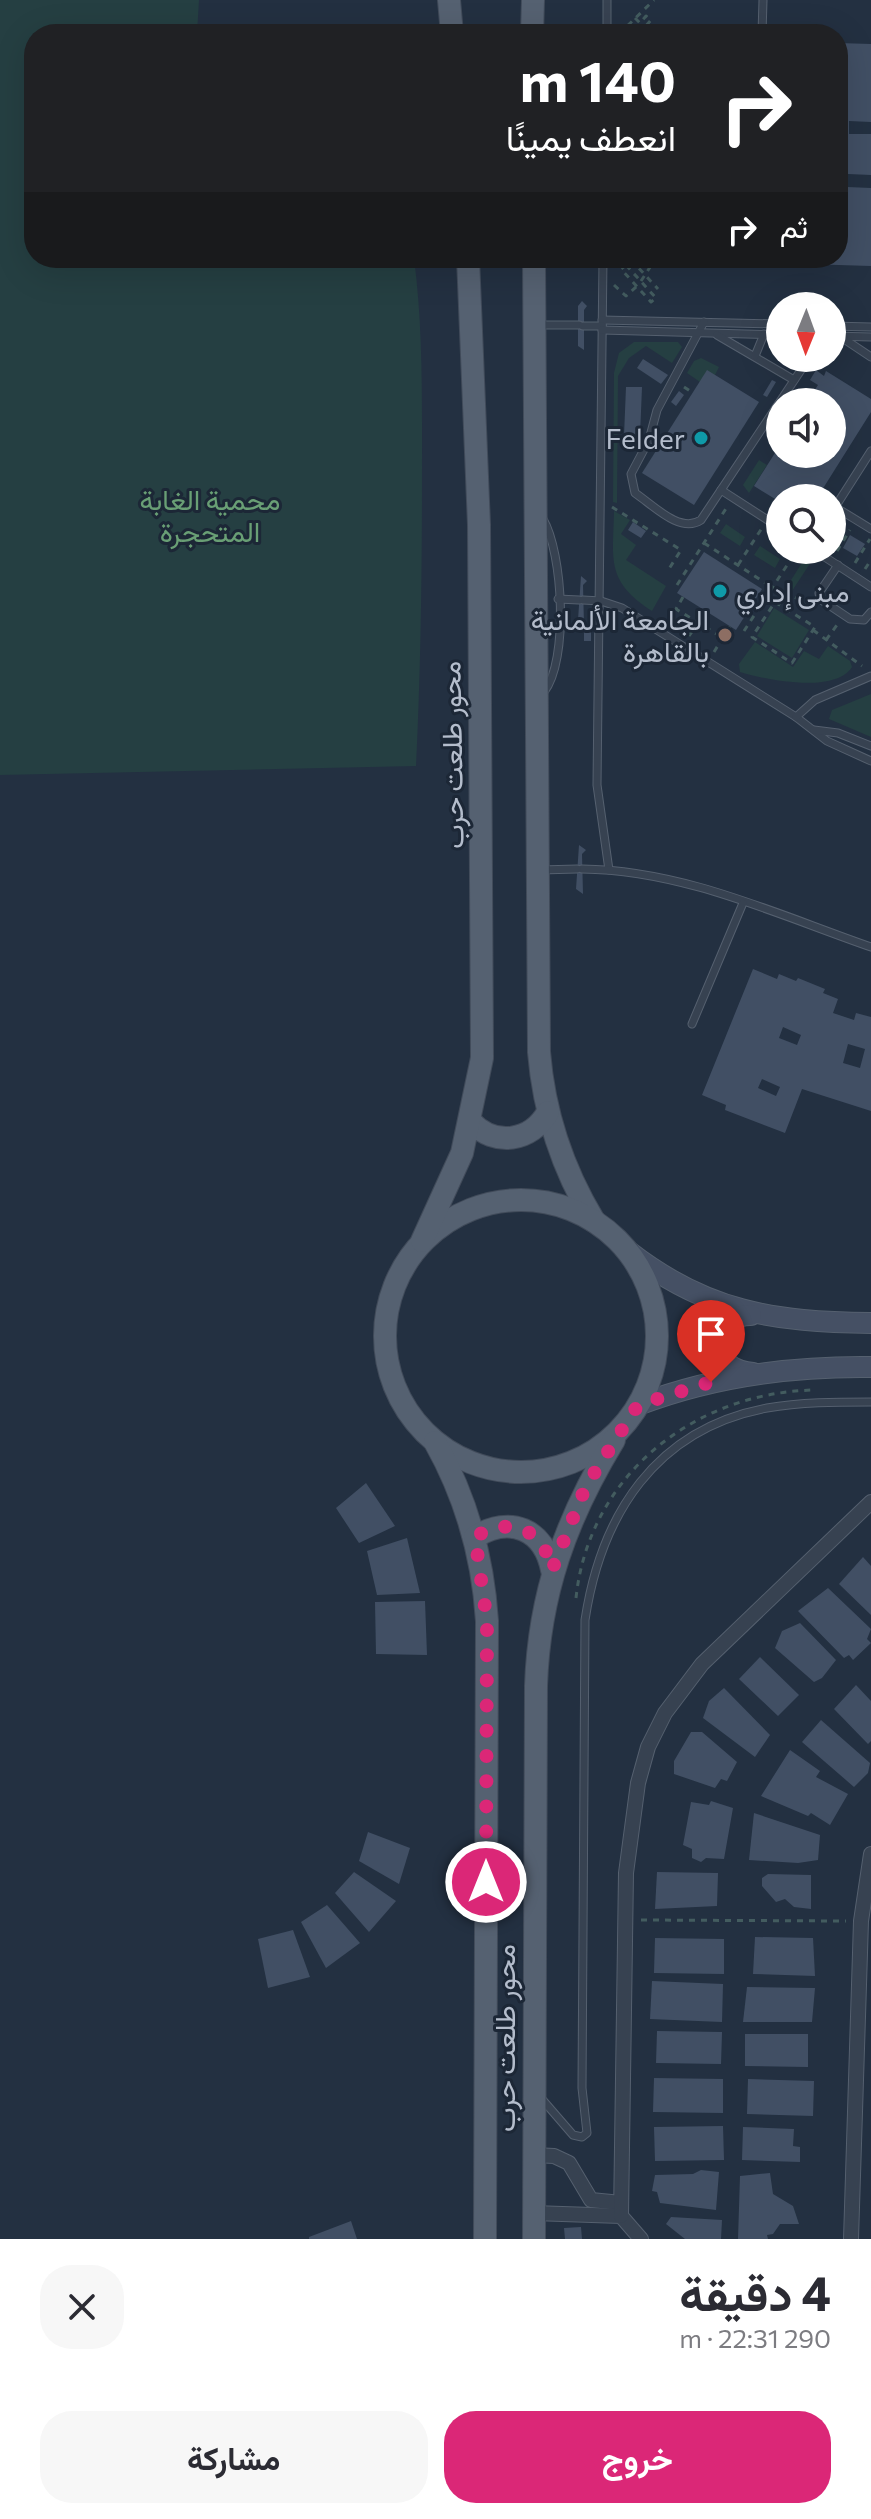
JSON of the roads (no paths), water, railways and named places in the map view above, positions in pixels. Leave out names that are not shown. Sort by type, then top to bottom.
[{"type":"main road","points":[[532,24],[533,0]]},
{"type":"main road","name":"محور طلعت حرب","points":[[422,1241],[451,1183],[471,1122],[482,1058],[479,525],[468,268]]},
{"type":"main road","points":[[534,268],[539,1052],[548,1112],[568,1174],[594,1221]]},
{"type":"main road","points":[[471,1122],[494,1137],[512,1139],[530,1132],[548,1112]]},
{"type":"main road","points":[[628,1251],[650,1290],[657,1336],[652,1371],[638,1405],[624,1425],[585,1456],[537,1471],[493,1469],[472,1463],[435,1441],[401,1399],[388,1368],[384,1346],[385,1323],[396,1280],[422,1241],[461,1214],[506,1200],[553,1203],[594,1221],[628,1251],[692,1293],[755,1315],[790,1321],[871,1323]]},
{"type":"main road","points":[[753,1373],[738,1371],[726,1363],[719,1343],[722,1329],[732,1319],[755,1315]]},
{"type":"main road","points":[[638,1405],[686,1388],[753,1373],[811,1367],[871,1367]]},
{"type":"main road","name":"محور طلعت حرب","points":[[534,2239],[537,1654],[552,1570],[572,1514],[624,1425]]},
{"type":"main road","name":"محور طلعت حرب","points":[[435,1441],[458,1488],[475,1537],[487,1621],[485,2239]]},
{"type":"main road","points":[[475,1537],[499,1526],[524,1528],[539,1538],[549,1553],[552,1570]]},
{"type":"street","points":[[641,2239],[621,2209],[625,1920],[629,1826],[648,1747],[665,1713],[702,1664],[871,1502]]},
{"type":"street","points":[[851,2239],[864,2067],[861,1921],[871,1854]]},
{"type":"street","points":[[534,2155],[554,2156],[569,2163],[591,2200],[621,2209]]},
{"type":"street","points":[[533,2213],[621,2209]]},
{"type":"lane","points":[[607,0],[607,24]]},
{"type":"lane","points":[[762,24],[763,0]]},
{"type":"lane","points":[[603,268],[597,793],[609,870]]},
{"type":"lane","points":[[704,322],[657,410],[651,434],[633,468],[630,481],[635,493],[686,525],[701,520],[799,372]]},
{"type":"lane","points":[[534,325],[766,324]]},
{"type":"lane","points":[[602,325],[764,334],[755,356]]},
{"type":"lane","points":[[846,326],[871,327]]},
{"type":"lane","points":[[713,332],[794,380]]},
{"type":"lane","points":[[846,336],[871,337]]},
{"type":"lane","points":[[846,342],[871,357]]},
{"type":"lane","points":[[846,489],[871,451]]},
{"type":"lane","points":[[721,490],[766,519]]},
{"type":"lane","points":[[535,508],[554,542],[558,599],[556,670],[549,686],[537,699]]},
{"type":"lane","points":[[846,515],[871,529]]},
{"type":"lane","points":[[834,564],[819,593],[820,599],[854,621],[864,620],[871,612]]},
{"type":"lane","points":[[836,564],[871,587]]},
{"type":"lane","points":[[558,599],[601,601],[622,608],[796,717],[834,746],[871,761]]},
{"type":"lane","points":[[796,717],[815,700],[871,675]]},
{"type":"lane","points":[[814,730],[838,733],[871,746]]},
{"type":"lane","points":[[538,871],[609,870],[670,877],[871,947]]},
{"type":"lane","points":[[692,1024],[743,903]]},
{"type":"lane","points":[[534,2091],[573,2135],[582,2137],[587,2133],[582,2088],[585,1620],[593,1575],[607,1534],[645,1476],[697,1434],[766,1408],[871,1402]]},
{"type":"place","name":"Felder","points":[[701,438]]},
{"type":"place","name":"مبنى إداري","points":[[720,591]]},
{"type":"place","name":"الجامعة الألمانية بالقاهرة","points":[[725,635]]},
{"type":"park label","name":"محمية الغابة المتحجرة","points":[[210,515]]}]
